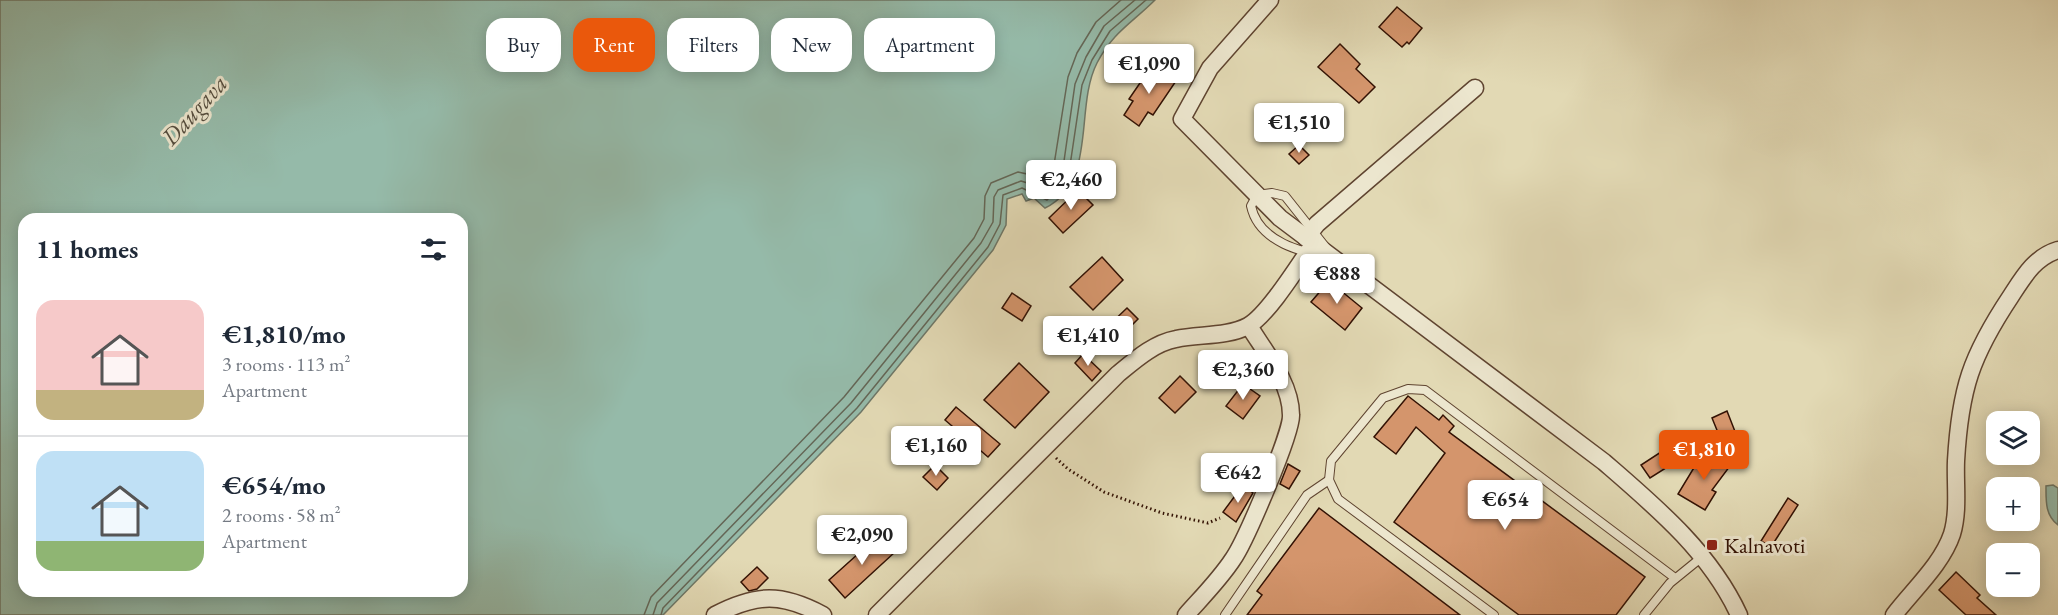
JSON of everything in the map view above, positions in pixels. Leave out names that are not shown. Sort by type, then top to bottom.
[{"type":"street","points":[[1270,0],[1210,68],[1182,118],[1280,218],[1604,462],[1653,504],[1713,569],[1739,615]]},
{"type":"street","points":[[877,615],[1138,358],[1175,339],[1222,333],[1249,326],[1263,312],[1310,241],[1475,88]]},
{"type":"street","points":[[1894,615],[1943,553],[1952,534],[1955,516],[1959,421],[1968,374],[1982,343],[2026,272],[2044,254],[2058,250]]},
{"type":"street","points":[[1186,615],[1234,558],[1285,443],[1292,417],[1288,394],[1280,376],[1249,326]]},
{"type":"street","points":[[716,615],[734,605],[766,597],[783,598],[823,615]]},
{"type":"lane","points":[[1494,615],[1338,499],[1329,480],[1331,461],[1383,398],[1408,389],[1425,390],[1675,578]]},
{"type":"lane","points":[[1225,615],[1307,495],[1329,480]]},
{"type":"lane","points":[[1644,615],[1675,578],[1702,557]]},
{"type":"path","points":[[1046,448],[1068,469],[1104,492],[1162,513],[1208,523],[1220,518]]},
{"type":"water","name":"Daugava","points":[[0,0],[1155,0],[1116,36],[1097,63],[1090,81],[1079,163],[1072,181],[1062,196],[1045,208],[1034,198],[1026,201],[1022,194],[1007,199],[1006,225],[993,250],[861,412],[663,615],[0,615]]},
{"type":"water","points":[[2053,485],[2058,488],[2058,525],[2048,512],[2046,502],[2046,486]]},
{"type":"building","points":[[1397,7],[1422,28],[1409,44],[1407,42],[1402,47],[1379,27]]},
{"type":"building","points":[[1340,44],[1360,64],[1356,69],[1375,87],[1359,103],[1318,67]]},
{"type":"building","points":[[1153,64],[1176,81],[1153,115],[1148,112],[1139,126],[1124,115],[1133,101],[1129,99]]},
{"type":"building","points":[[1299,145],[1309,155],[1299,164],[1289,154]]},
{"type":"building","points":[[1078,190],[1093,205],[1063,233],[1049,218]]},
{"type":"building","points":[[1102,257],[1123,280],[1093,310],[1070,287]]},
{"type":"building","points":[[1329,281],[1362,308],[1345,330],[1311,302]]},
{"type":"building","points":[[1012,293],[1031,306],[1022,321],[1002,308]]},
{"type":"building","points":[[1127,308],[1138,319],[1116,341],[1105,329]]},
{"type":"building","points":[[1083,354],[1101,371],[1092,381],[1075,363]]},
{"type":"building","points":[[1019,363],[1049,392],[1015,428],[984,400]]},
{"type":"building","points":[[1180,376],[1196,392],[1175,413],[1159,398]]},
{"type":"building","points":[[1243,384],[1260,396],[1243,419],[1226,406]]},
{"type":"building","points":[[1408,396],[1439,420],[1443,415],[1454,426],[1449,432],[1645,577],[1616,615],[1519,615],[1394,522],[1445,453],[1416,427],[1396,454],[1374,437]]},
{"type":"building","points":[[956,407],[1000,444],[988,457],[945,420]]},
{"type":"building","points":[[1727,411],[1736,434],[1721,440],[1712,418]]},
{"type":"building","points":[[1687,435],[1696,449],[1650,478],[1641,465]]},
{"type":"building","points":[[1713,453],[1730,466],[1712,490],[1716,492],[1705,510],[1678,494],[1701,456],[1705,463]]},
{"type":"building","points":[[1288,464],[1300,471],[1289,489],[1280,484]]},
{"type":"building","points":[[935,465],[948,478],[937,490],[923,477]]},
{"type":"building","points":[[1243,485],[1253,493],[1236,522],[1223,512]]},
{"type":"building","points":[[1788,498],[1798,505],[1771,547],[1761,541]]},
{"type":"building","points":[[1319,508],[1460,615],[1247,615],[1262,595],[1257,591]]},
{"type":"building","points":[[879,535],[895,552],[845,598],[829,580]]},
{"type":"building","points":[[757,567],[768,578],[757,589],[749,591],[741,582]]},
{"type":"building","points":[[1956,572],[1980,595],[1977,598],[1996,615],[1966,615],[1939,590]]},
{"type":"place","name":"Kalnavoti","points":[[1712,545]]}]
